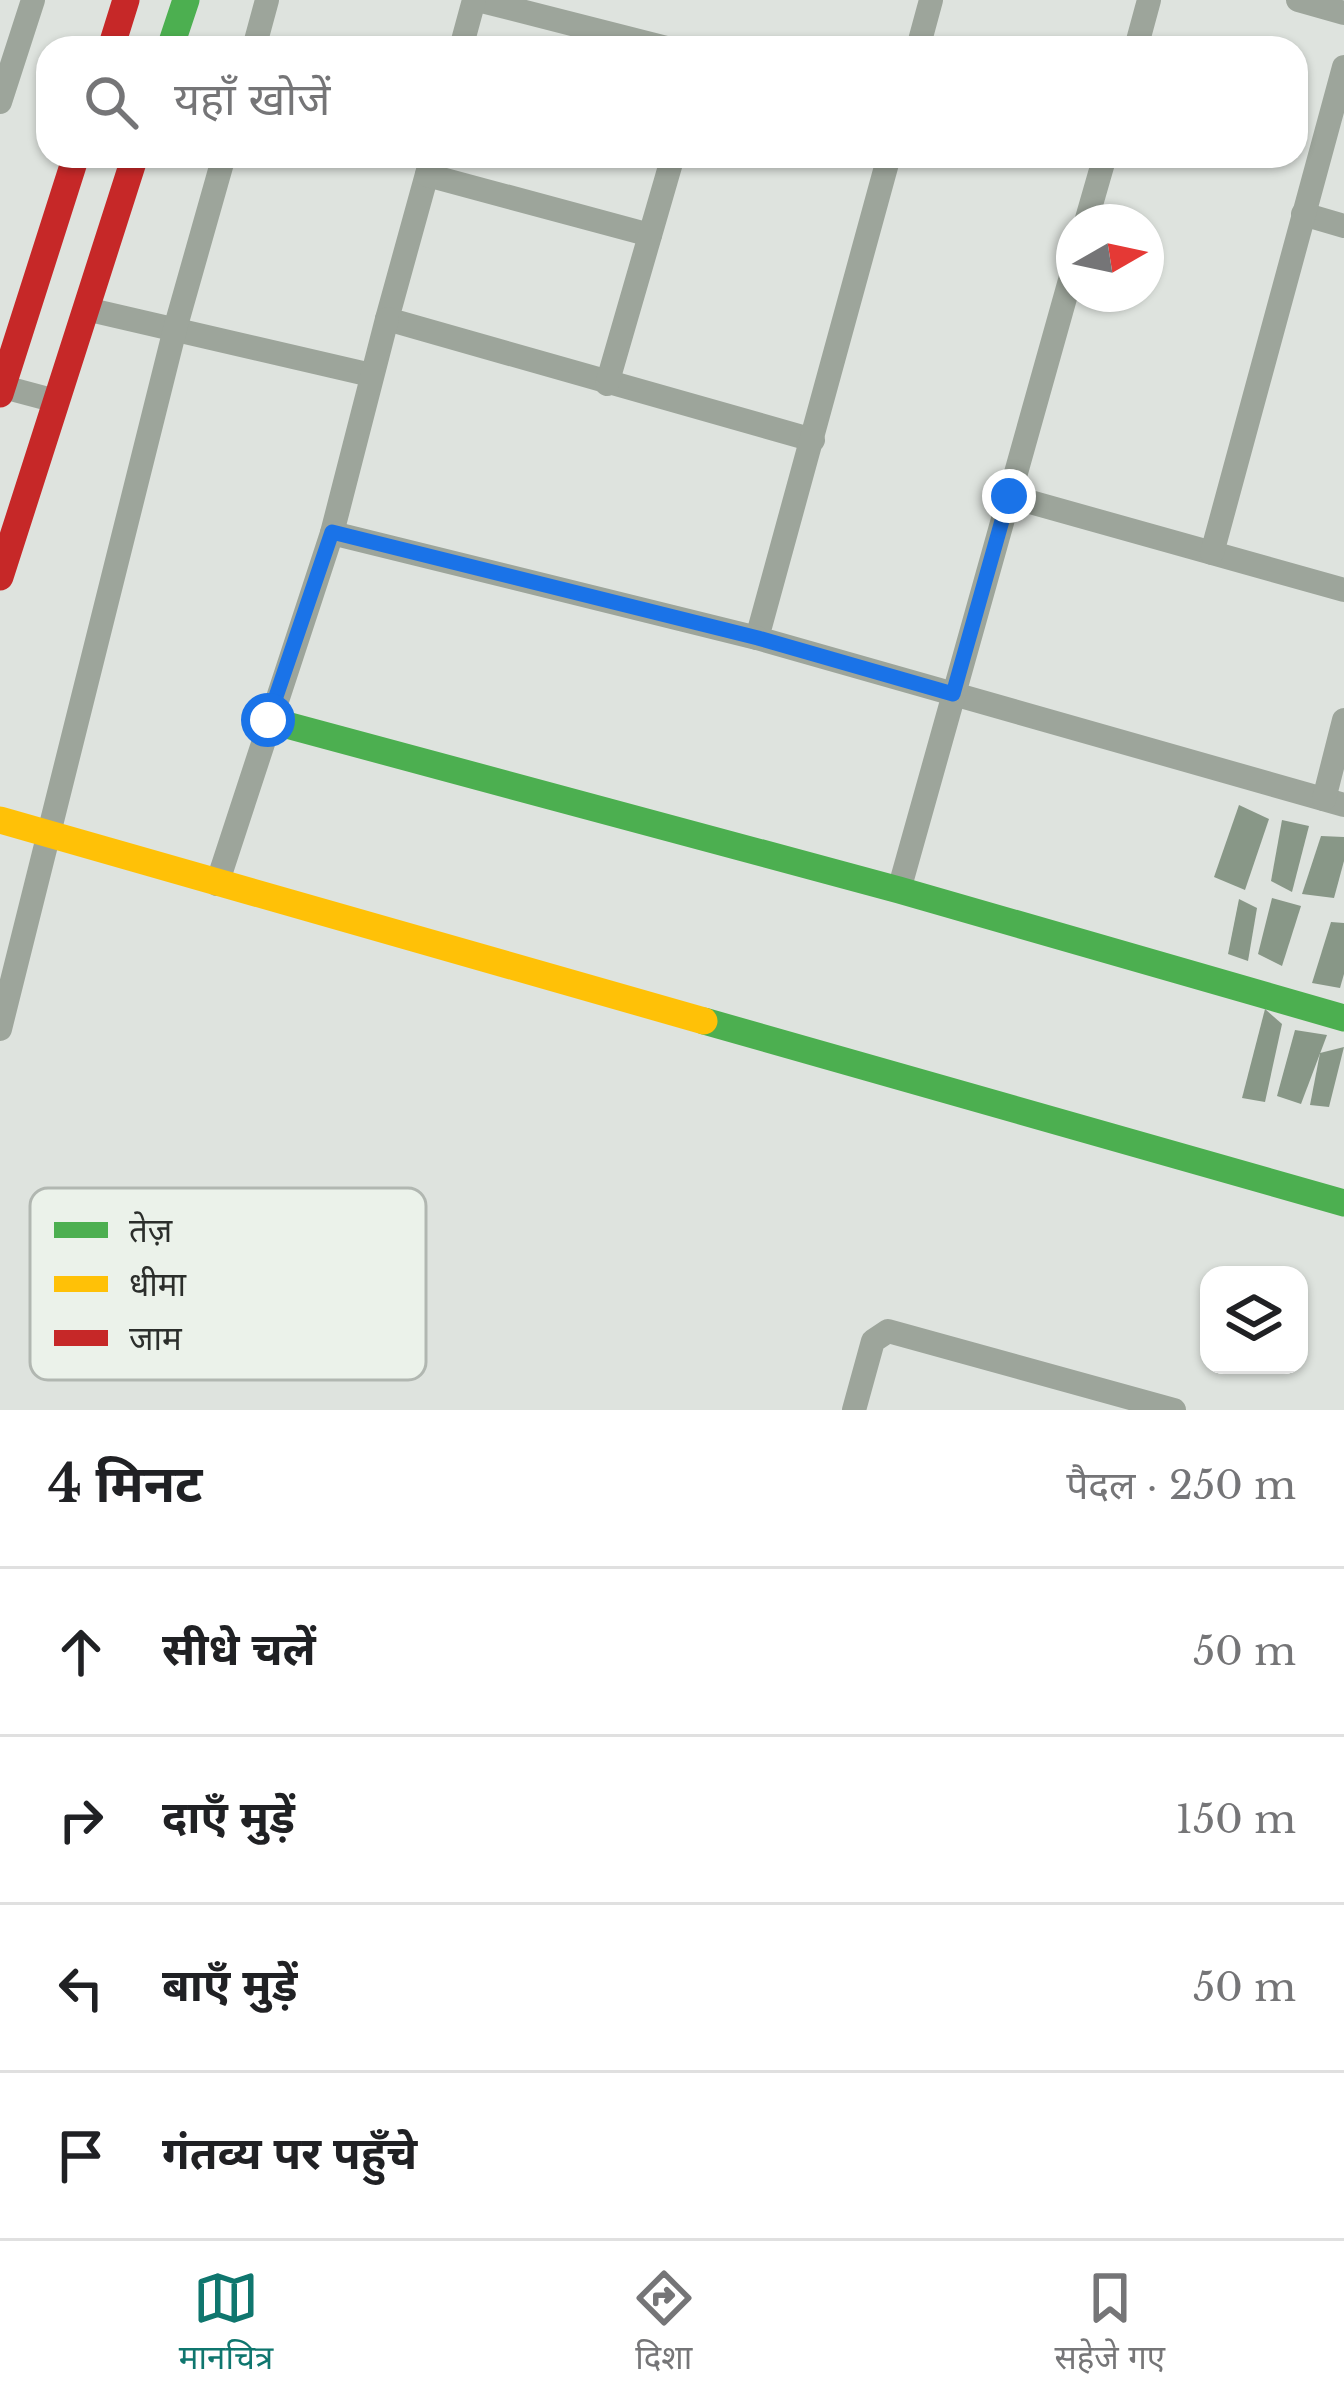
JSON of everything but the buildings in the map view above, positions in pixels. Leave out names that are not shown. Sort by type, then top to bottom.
[{"type":"street","points":[[0,102],[33,0]]},
{"type":"street","points":[[115,36],[126,0]]},
{"type":"street","points":[[174,36],[186,0]]},
{"type":"street","points":[[257,36],[267,0]]},
{"type":"street","points":[[465,36],[476,0],[618,36]]},
{"type":"street","points":[[921,36],[931,0]]},
{"type":"street","points":[[1139,36],[1149,0]]},
{"type":"street","points":[[1298,0],[1344,13]]},
{"type":"street","points":[[1212,553],[1344,67]]},
{"type":"street","points":[[56,401],[1,389],[72,168]]},
{"type":"street","points":[[0,577],[131,168]]},
{"type":"street","points":[[0,1029],[175,329],[221,168]]},
{"type":"street","points":[[218,884],[332,532],[428,168]]},
{"type":"street","points":[[438,168],[650,235]]},
{"type":"street","points":[[607,384],[670,168]]},
{"type":"street","points":[[758,638],[886,168]]},
{"type":"street","points":[[1091,204],[1102,168]]},
{"type":"street","points":[[1303,214],[1344,226]]},
{"type":"street","points":[[86,309],[371,375]]},
{"type":"street","points":[[898,890],[1061,312]]},
{"type":"street","points":[[387,320],[813,440]]},
{"type":"street","points":[[1009,496],[1344,590]]},
{"type":"street","points":[[332,532],[758,638],[1334,802],[1344,720]]},
{"type":"street","points":[[268,720],[898,890],[1344,1018]]},
{"type":"street","points":[[0,820],[1344,1203]]},
{"type":"street","points":[[854,1410],[873,1341],[888,1331],[1174,1410]]},
{"type":"traffic: fast","points":[[174,36],[186,0]]},
{"type":"traffic: fast","points":[[268,720],[899,890],[1344,1018]]},
{"type":"traffic: fast","points":[[704,1021],[1344,1203]]},
{"type":"traffic: slow","points":[[0,820],[704,1021]]},
{"type":"traffic: jam","points":[[115,36],[126,0]]},
{"type":"traffic: jam","points":[[0,394],[72,168]]},
{"type":"traffic: jam","points":[[0,577],[131,168]]},
{"type":"route","points":[[268,720],[332,532],[758,638],[953,694],[1009,496]]}]
